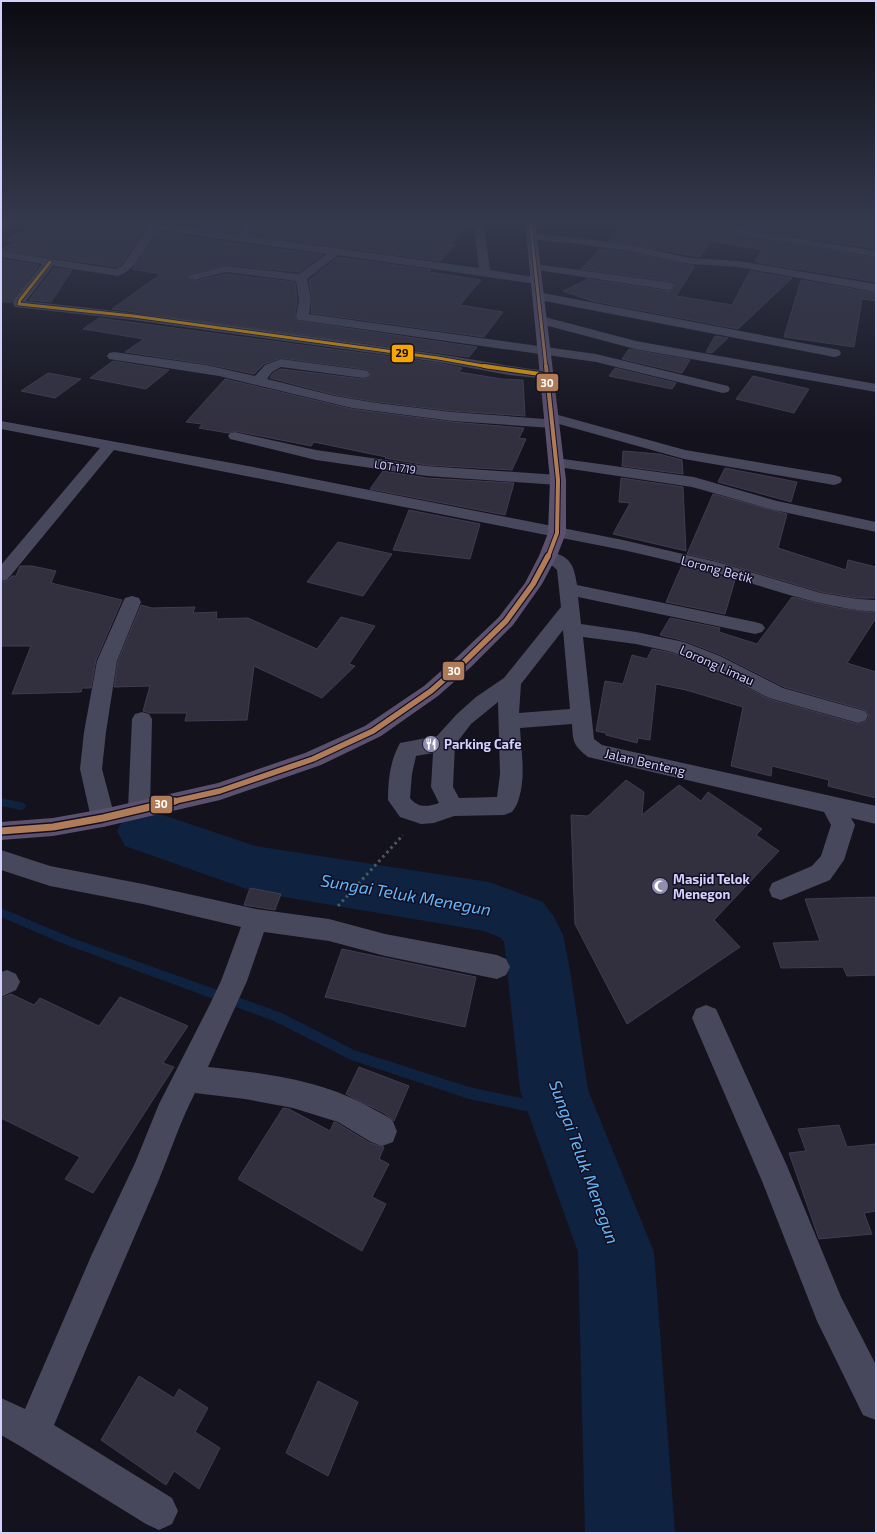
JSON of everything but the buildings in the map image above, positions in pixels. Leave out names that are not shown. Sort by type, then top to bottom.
[{"type":"main road","points":[[1,831],[52,827],[103,818],[220,791],[312,759],[373,731],[431,691],[464,662],[506,621],[533,584],[548,556],[557,533],[558,480],[538,293]]},
{"type":"street","points":[[26,293],[20,300],[19,304],[140,317],[438,358],[509,371],[547,375]]},
{"type":"street","points":[[303,293],[304,300],[302,316],[544,352],[596,358],[723,388]]},
{"type":"street","points":[[538,296],[834,353]]},
{"type":"street","points":[[541,320],[635,345],[876,388]]},
{"type":"street","points":[[114,356],[151,363],[167,363],[213,371],[351,404],[506,422],[551,420],[684,454],[834,480]]},
{"type":"street","points":[[258,382],[263,371],[272,365],[281,363],[364,374]]},
{"type":"street","name":"Lorong Betik","points":[[1,425],[248,471],[557,533],[594,538],[718,568],[829,600],[876,606]]},
{"type":"street","name":"LOT 1719","points":[[235,436],[316,455],[420,470],[558,480]]},
{"type":"street","points":[[1,576],[110,445]]},
{"type":"street","points":[[556,463],[694,482],[774,505],[876,527]]},
{"type":"street","name":"Jalan Benteng","points":[[548,556],[560,562],[566,569],[584,742],[596,751],[831,804],[876,816]]},
{"type":"street","points":[[511,684],[508,704],[511,775],[509,798],[507,803],[504,806],[452,807],[434,814],[421,815],[408,811],[399,800],[403,761],[408,750],[444,742],[464,719],[483,702],[511,684],[569,598],[755,628]]},
{"type":"street","points":[[103,818],[91,769],[95,732],[107,662],[132,602]]},
{"type":"street","name":"Lorong Limau","points":[[572,629],[636,638],[677,647],[713,661],[776,693],[858,716]]},
{"type":"street","points":[[509,721],[581,716]]},
{"type":"street","points":[[139,809],[142,719]]},
{"type":"street","points":[[444,742],[442,787],[452,807]]},
{"type":"street","points":[[781,890],[821,873],[832,860],[843,825],[831,804]]},
{"type":"street","points":[[1,860],[50,876],[143,894],[256,920],[329,930],[385,945],[497,967]]},
{"type":"street","points":[[33,1433],[146,1172],[169,1114],[219,1015],[234,981],[256,920]]},
{"type":"street","points":[[706,1018],[776,1177],[829,1309],[876,1402]]},
{"type":"street","points":[[187,1078],[245,1085],[293,1094],[345,1109],[382,1131]]},
{"type":"street","points":[[1,1416],[33,1433],[159,1511]]},
{"type":"path","points":[[348,896],[421,815]]},
{"type":"waterway","name":"Sungai Teluk Menegun","points":[[1,802],[21,806]]},
{"type":"waterway","name":"Sungai Teluk Menegun","points":[[145,831],[255,869],[489,907],[522,920],[533,935],[539,970],[554,1090],[616,1252],[630,1533]]},
{"type":"waterway","points":[[1,912],[68,941],[278,1017],[351,1055],[469,1093],[563,1113]]},
{"type":"transit line","name":"29","points":[[26,293],[20,300],[19,304],[133,316],[438,358],[509,371],[547,375]]},
{"type":"transit line","name":"30","points":[[1,831],[53,827],[103,818],[220,791],[313,759],[373,731],[431,691],[464,662],[506,621],[533,584],[548,556],[557,533],[558,480],[538,293]]},
{"type":"place","name":"Parking Cafe","points":[[431,744]]},
{"type":"place","name":"Masjid Telok Menegon","points":[[660,886]]}]
